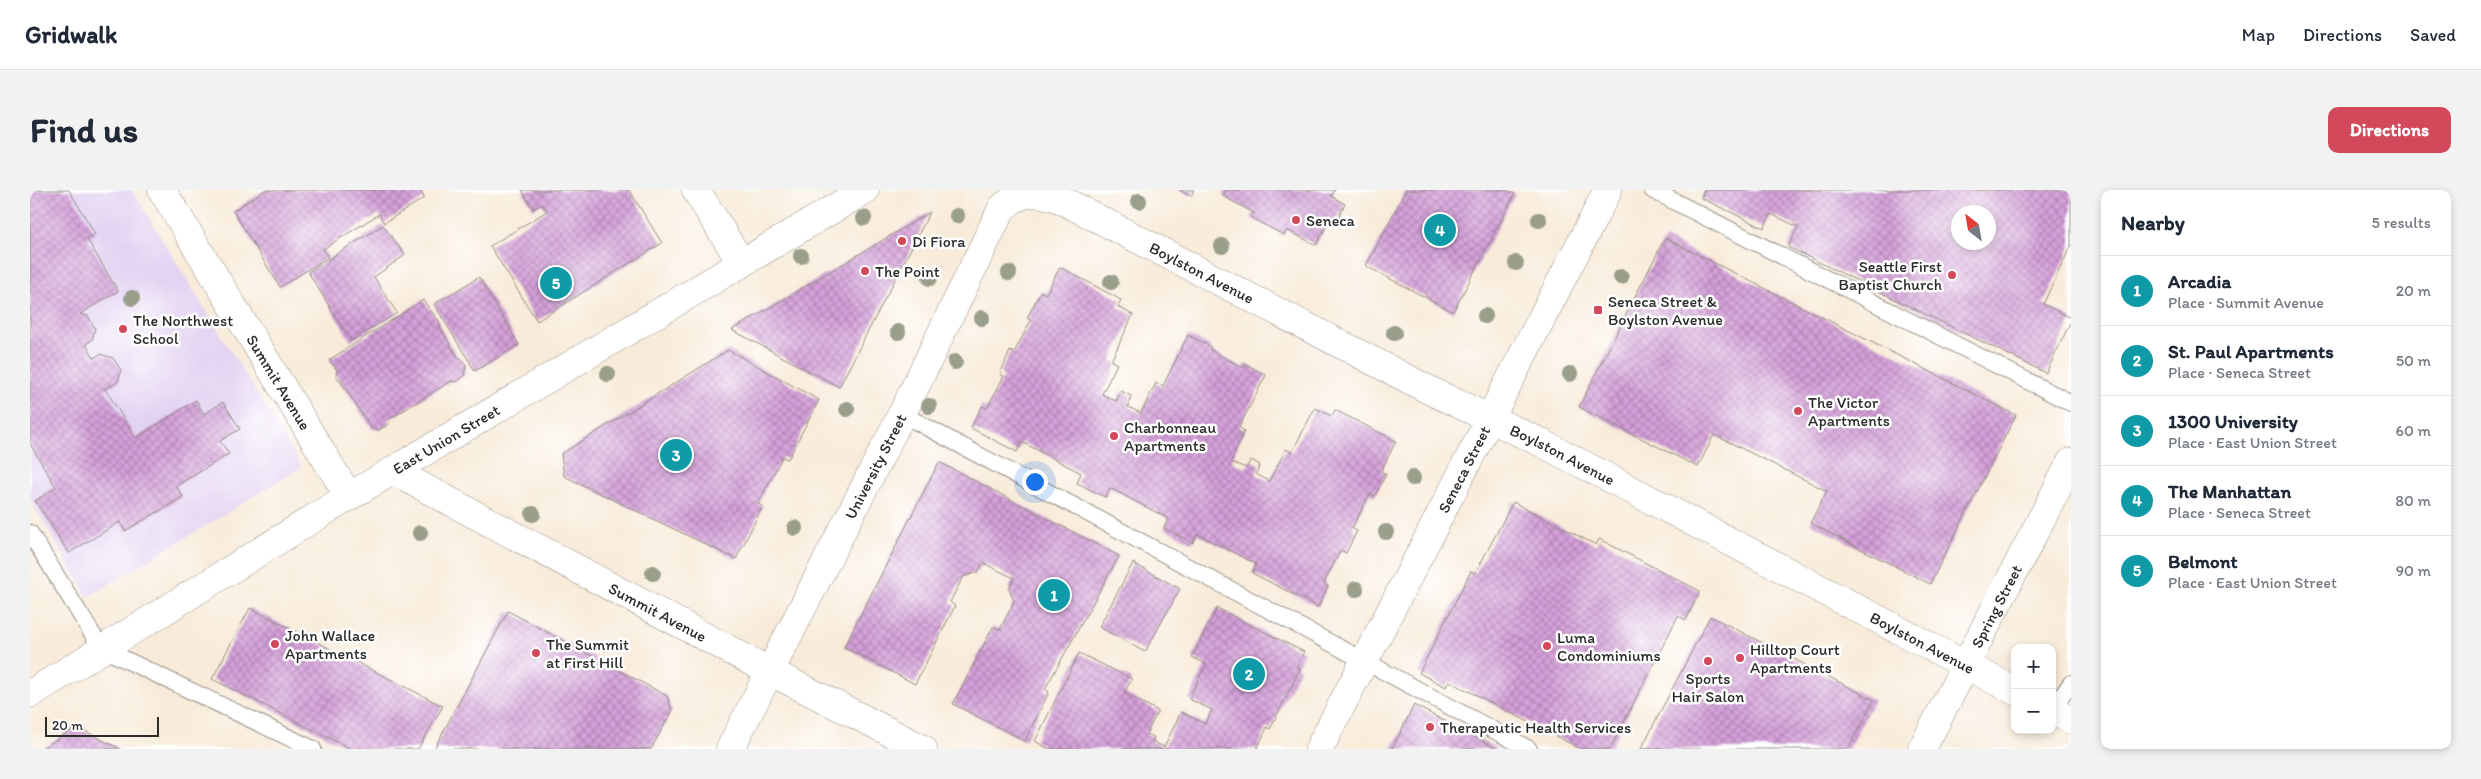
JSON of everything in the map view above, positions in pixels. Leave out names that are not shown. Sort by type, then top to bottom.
[{"type":"street","name":"Summit Avenue","points":[[162,190],[349,497]]},
{"type":"street","points":[[696,190],[742,264]]},
{"type":"street","name":"East Union Street","points":[[30,694],[101,648],[349,497],[865,190]]},
{"type":"street","name":"Seneca Street","points":[[1319,749],[1608,190]]},
{"type":"street","name":"Boylston Avenue","points":[[1027,191],[1040,191],[1060,199],[1424,387],[1490,418],[2011,689]]},
{"type":"street","name":"University Street","points":[[730,749],[902,414],[1002,208],[1013,198],[1027,191]]},
{"type":"street","name":"Spring Street","points":[[1922,749],[1964,664],[2071,462]]},
{"type":"street","name":"Summit Avenue","points":[[393,471],[771,672],[923,749]]},
{"type":"street","points":[[2056,712],[2071,720]]},
{"type":"lane","points":[[1652,190],[2071,403]]},
{"type":"lane","points":[[902,414],[1529,749]]},
{"type":"lane","points":[[30,533],[101,648],[313,749]]},
{"type":"lane","points":[[2056,704],[2071,683]]},
{"type":"shaded area","name":"The Northwest School","points":[[30,190],[132,190],[302,467],[88,597],[30,499]]},
{"type":"building","points":[[30,190],[69,190],[95,234],[87,239],[118,291],[80,314],[88,316],[95,328],[92,340],[86,344],[94,358],[100,354],[113,358],[121,370],[118,382],[105,389],[136,438],[196,400],[204,414],[223,402],[240,429],[220,441],[229,454],[176,486],[183,497],[125,531],[120,522],[69,553],[35,501],[56,487],[30,444]]},
{"type":"building","points":[[265,190],[420,190],[424,198],[384,223],[379,214],[323,249],[328,257],[280,287],[233,211]]},
{"type":"building","points":[[522,190],[629,190],[662,243],[537,321],[490,246],[547,211],[542,204],[533,209]]},
{"type":"building","points":[[1179,190],[1194,190],[1191,196]]},
{"type":"building","name":"Seneca","points":[[1226,190],[1335,190],[1331,196],[1345,204],[1334,225],[1329,222],[1316,245],[1287,230],[1284,235],[1251,218],[1254,213],[1223,196]]},
{"type":"building","points":[[1406,190],[1506,190],[1515,194],[1453,312],[1366,266]]},
{"type":"building","name":"Seattle First Baptist Church","points":[[1704,190],[2071,190],[2071,246],[2043,304],[2071,318],[2071,321],[2046,373],[1788,247],[1798,227],[1771,214],[1764,228],[1701,198]]},
{"type":"building","name":"The Point","points":[[930,212],[839,387],[732,330]]},
{"type":"building","points":[[383,225],[405,255],[374,277],[397,313],[351,341],[308,272]]},
{"type":"building","name":"The Victor Apartments","points":[[1665,238],[2016,415],[1930,584],[1810,523],[1827,491],[1714,435],[1698,467],[1579,407]]},
{"type":"building","name":"Charbonneau Apartments","points":[[1060,267],[1121,300],[1118,307],[1133,315],[1111,361],[1117,364],[1102,394],[1116,401],[1121,391],[1131,396],[1128,407],[1141,413],[1156,383],[1163,386],[1188,335],[1210,346],[1210,350],[1244,368],[1246,364],[1266,375],[1239,427],[1244,431],[1231,462],[1246,468],[1251,460],[1260,465],[1256,474],[1269,481],[1286,449],[1292,452],[1315,408],[1332,416],[1335,410],[1396,441],[1381,471],[1386,474],[1375,496],[1370,494],[1352,528],[1357,531],[1346,553],[1341,550],[1324,583],[1328,586],[1318,607],[1252,573],[1256,564],[1197,534],[1193,543],[1164,528],[1169,519],[1110,488],[1105,497],[1077,483],[1081,473],[1022,442],[1017,452],[971,428],[982,406],[987,408],[1004,376],[1000,374],[1010,351],[1014,353],[1031,320],[1027,318],[1041,291],[1046,294]]},
{"type":"building","points":[[479,277],[519,345],[475,371],[434,304]]},
{"type":"building","points":[[423,300],[439,321],[441,329],[458,358],[461,358],[466,365],[464,376],[456,382],[451,381],[388,420],[389,424],[379,430],[372,429],[336,375],[337,370],[329,360]]},
{"type":"building","points":[[728,350],[819,400],[788,459],[782,457],[758,504],[763,506],[736,559],[564,476],[561,454]]},
{"type":"building","points":[[939,462],[1119,556],[1045,689],[1049,692],[1025,741],[953,704],[993,627],[1000,629],[1014,602],[1009,588],[1014,578],[983,563],[978,572],[963,577],[950,602],[955,606],[915,684],[844,647]]},
{"type":"building","name":"Luma Condominiums","points":[[1513,502],[1596,545],[1599,539],[1700,591],[1686,620],[1678,616],[1610,749],[1581,749],[1449,681],[1446,687],[1419,673],[1471,571],[1475,574]]},
{"type":"building","points":[[1133,563],[1180,589],[1145,652],[1099,627]]},
{"type":"building","name":"John Wallace Apartments","points":[[250,608],[443,706],[418,749],[351,749],[212,679]]},
{"type":"building","points":[[1217,608],[1304,652],[1297,667],[1300,669],[1270,729],[1267,727],[1257,749],[1049,749],[1035,741],[1079,653],[1132,679],[1124,693],[1158,711],[1146,734],[1154,737],[1152,741],[1164,747],[1181,712],[1205,724],[1212,710],[1189,699],[1206,664],[1192,657]]},
{"type":"building","name":"The Summit at First Hill","points":[[508,611],[667,696],[672,711],[651,749],[434,749]]},
{"type":"building","name":"Hilltop Court Apartments","points":[[1710,616],[1874,700],[1848,749],[1641,749]]},
{"type":"building","name":"Therapeutic Health Services","points":[[1414,705],[1498,749],[1392,749]]},
{"type":"building","points":[[76,727],[85,731],[120,749],[41,749]]},
{"type":"place","name":"Seneca","points":[[1296,220]]},
{"type":"place","name":"The Manhattan","points":[[1440,230]]},
{"type":"place","name":"Di Fiora","points":[[902,241]]},
{"type":"place","name":"The Point","points":[[865,271]]},
{"type":"place","name":"Seattle First Baptist Church","points":[[1952,275]]},
{"type":"place","name":"Belmont","points":[[556,283]]},
{"type":"place","name":"Seneca Street & Boylston Avenue","points":[[1598,310]]},
{"type":"place","name":"The Northwest School","points":[[123,329]]},
{"type":"place","name":"The Victor Apartments","points":[[1798,411]]},
{"type":"place","name":"Charbonneau Apartments","points":[[1114,436]]},
{"type":"place","name":"1300 University","points":[[676,455]]},
{"type":"place","name":"Arcadia","points":[[1054,595]]},
{"type":"place","name":"John Wallace Apartments","points":[[275,644]]},
{"type":"place","name":"Luma Condominiums","points":[[1547,646]]},
{"type":"place","name":"The Summit at First Hill","points":[[536,653]]},
{"type":"place","name":"Hilltop Court Apartments","points":[[1740,658]]},
{"type":"place","name":"Sports Hair Salon","points":[[1708,661]]},
{"type":"place","name":"St. Paul Apartments","points":[[1249,674]]},
{"type":"place","name":"Therapeutic Health Services","points":[[1430,727]]}]
